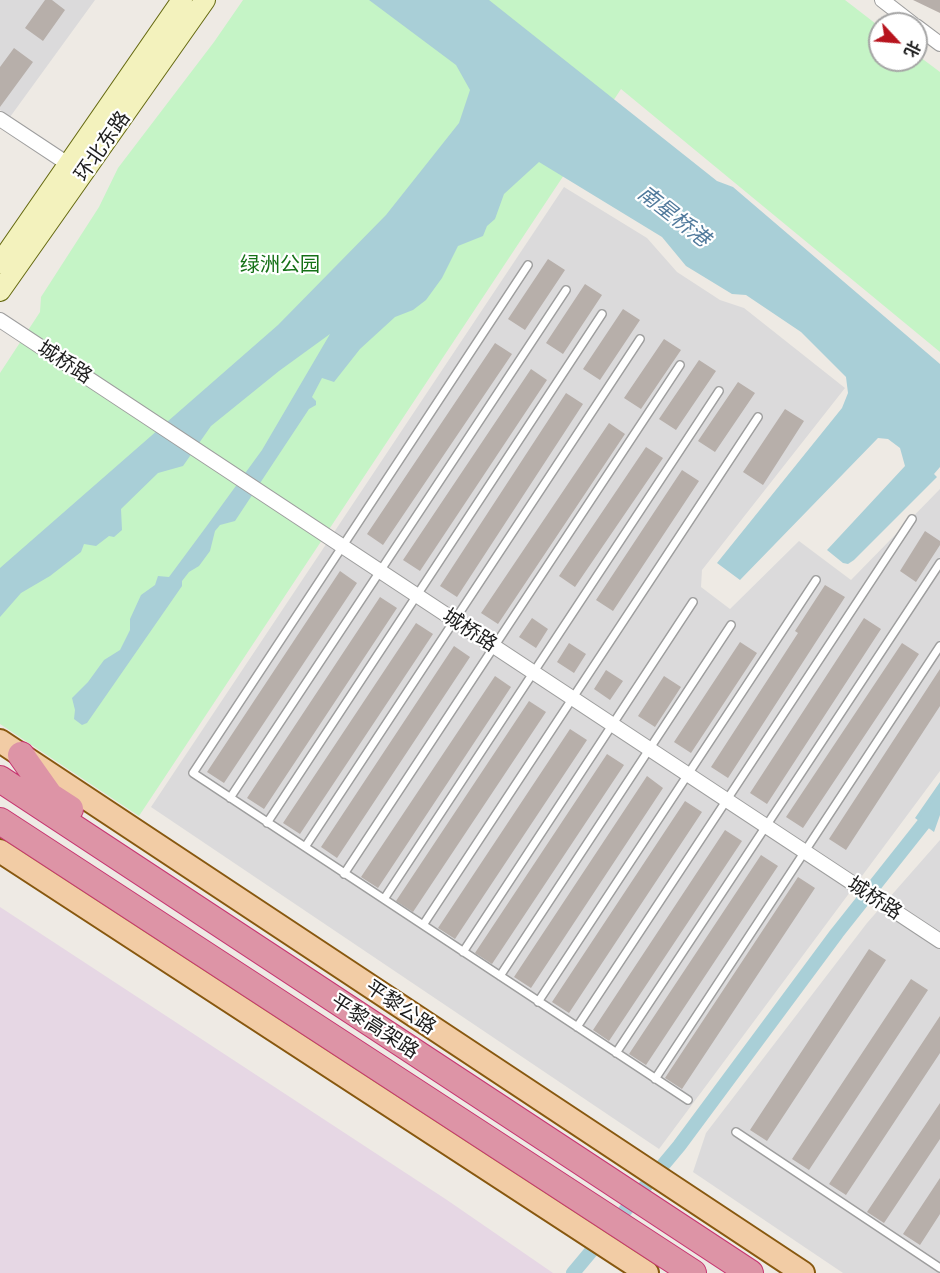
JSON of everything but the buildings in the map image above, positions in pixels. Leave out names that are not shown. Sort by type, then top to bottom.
[{"type":"highway","points":[[21,755],[50,795],[373,1009],[448,1074]]},
{"type":"highway","name":"平黎高架路","points":[[0,779],[750,1273]]},
{"type":"highway","name":"平黎高架路","points":[[0,821],[693,1273]]},
{"type":"highway","points":[[0,844],[25,854],[330,1053],[431,1102]]},
{"type":"main road","name":"环北东路","points":[[0,263],[183,0]]},
{"type":"main road","name":"环北东路","points":[[0,291],[205,0]]},
{"type":"main road","name":"平黎公路","points":[[0,741],[803,1273]]},
{"type":"main road","points":[[0,851],[647,1273]]},
{"type":"street","points":[[882,0],[898,12]]},
{"type":"street","points":[[928,35],[940,44]]},
{"type":"street","points":[[0,119],[68,164]]},
{"type":"street","name":"城桥路","points":[[0,320],[940,941]]},
{"type":"lane","points":[[528,265],[193,773],[688,1100]]},
{"type":"lane","points":[[230,798],[566,290]]},
{"type":"lane","points":[[267,823],[602,314]]},
{"type":"lane","points":[[305,847],[640,339]]},
{"type":"lane","points":[[344,874],[680,365]]},
{"type":"lane","points":[[384,899],[719,391]]},
{"type":"lane","points":[[423,925],[758,417]]},
{"type":"lane","points":[[577,1027],[912,519]]},
{"type":"lane","points":[[616,1053],[940,562]]},
{"type":"lane","points":[[538,1002],[816,580]]},
{"type":"lane","points":[[463,952],[693,602]]},
{"type":"lane","points":[[500,976],[731,626]]},
{"type":"lane","points":[[655,1079],[940,646]]},
{"type":"lane","points":[[736,1132],[940,1268]]},
{"type":"shaded area","points":[[0,0],[95,0],[10,117],[0,110]]},
{"type":"shaded area","points":[[564,187],[647,238],[677,272],[720,300],[744,308],[845,388],[702,570],[701,587],[730,609],[799,541],[851,580],[940,489],[940,771],[659,1149],[151,807]]},
{"type":"shaded area","points":[[940,840],[940,1273],[843,1273],[693,1172],[706,1133],[867,923]]},
{"type":"shaded area","points":[[0,907],[447,1200],[553,1273],[0,1273]]},
{"type":"green space","name":"绿洲公园","points":[[243,0],[845,0],[868,18],[868,72],[928,72],[928,63],[940,72],[940,352],[621,89],[139,816],[0,724],[0,373],[40,312],[41,297],[99,207],[118,168],[214,42]]},
{"type":"water","name":"南星桥港","points":[[369,0],[489,0],[717,181],[733,187],[940,364],[940,467],[934,474],[937,477],[854,560],[848,564],[843,563],[827,550],[905,466],[900,448],[888,439],[878,438],[740,580],[717,563],[842,408],[848,393],[846,377],[801,332],[746,295],[732,294],[686,266],[662,237],[539,162],[504,194],[495,219],[487,226],[483,236],[458,246],[442,278],[426,300],[413,310],[395,317],[360,349],[334,382],[322,378],[312,397],[316,405],[309,409],[235,521],[220,525],[215,531],[210,551],[199,566],[189,572],[182,581],[182,586],[87,723],[82,725],[74,719],[75,710],[72,698],[88,682],[104,660],[120,650],[130,630],[130,619],[141,595],[155,585],[158,576],[169,577],[262,450],[330,334],[279,371],[211,426],[183,466],[158,473],[121,509],[122,530],[114,537],[109,536],[96,546],[84,544],[81,552],[50,576],[21,593],[0,617],[0,568],[278,325],[386,215],[459,123],[470,90],[456,65]]},
{"type":"water","points":[[940,782],[940,815],[934,832],[915,818]]},
{"type":"waterway","points":[[573,1273],[679,1146],[837,933],[940,803]]}]
